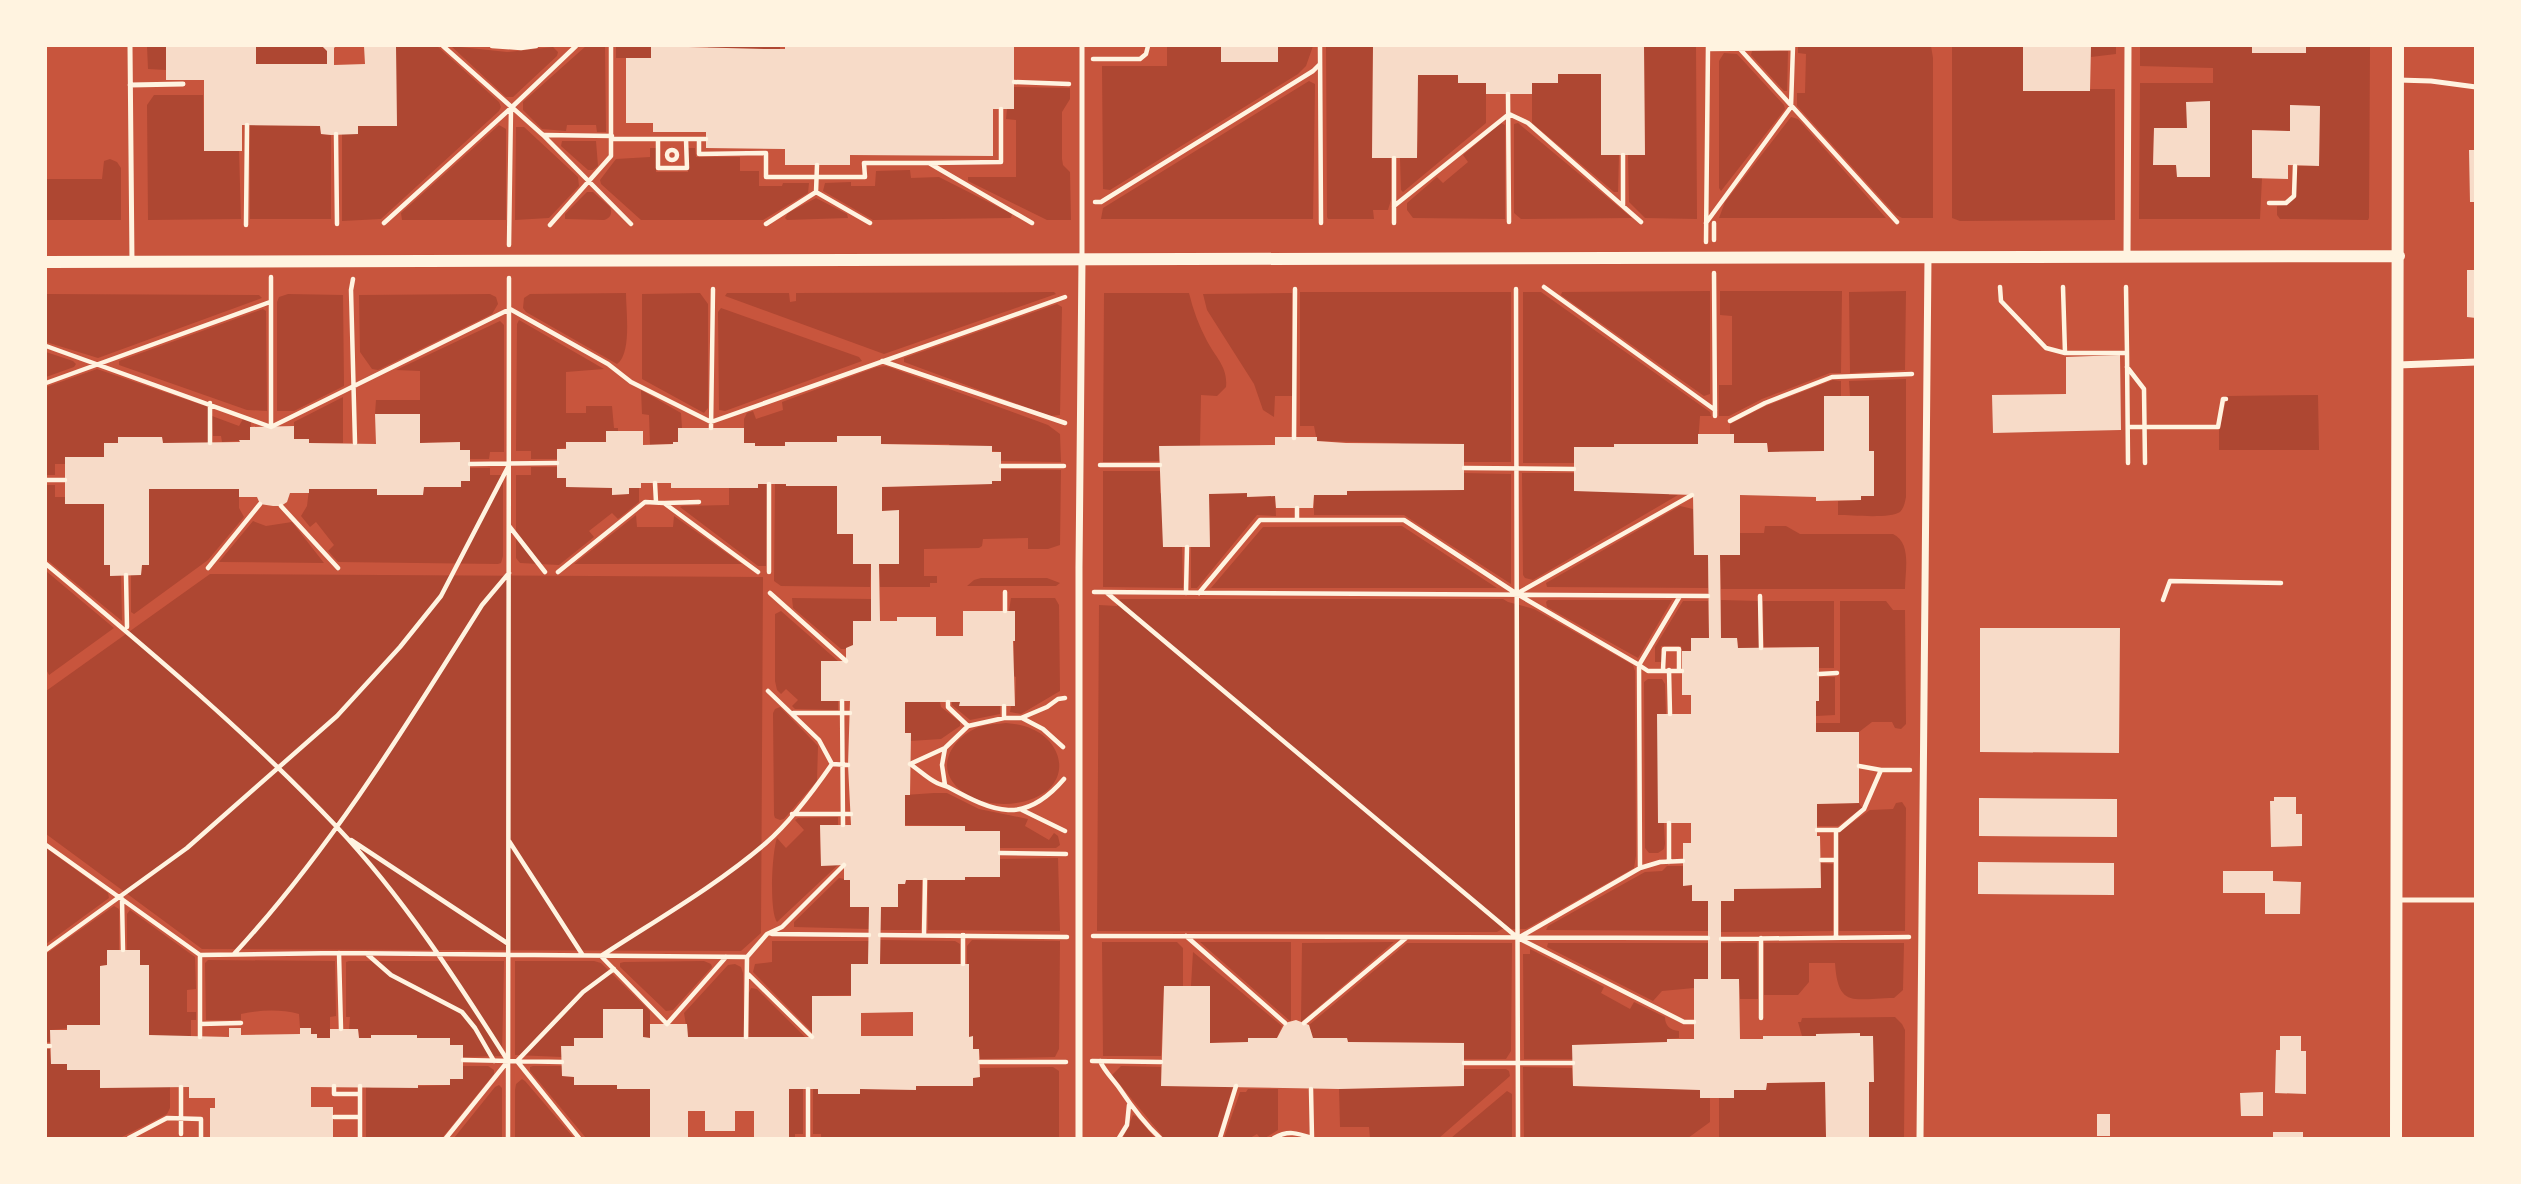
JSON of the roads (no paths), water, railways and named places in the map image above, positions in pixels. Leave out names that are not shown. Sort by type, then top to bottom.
[{"type":"street","points":[[2127,256],[2128,46]]},
{"type":"street","points":[[2396,1139],[2398,46]]},
{"type":"street","points":[[46,262],[2399,256]]},
{"type":"street","points":[[1920,1139],[1928,257]]},
{"type":"street","points":[[1079,1139],[1082,259]]},
{"type":"street","points":[[2398,365],[2476,362]]},
{"type":"lane","points":[[130,46],[132,262]]},
{"type":"lane","points":[[1082,46],[1082,259]]},
{"type":"lane","points":[[2398,80],[2476,87]]},
{"type":"lane","points":[[130,85],[183,85]]},
{"type":"lane","points":[[2396,900],[2476,900]]}]
